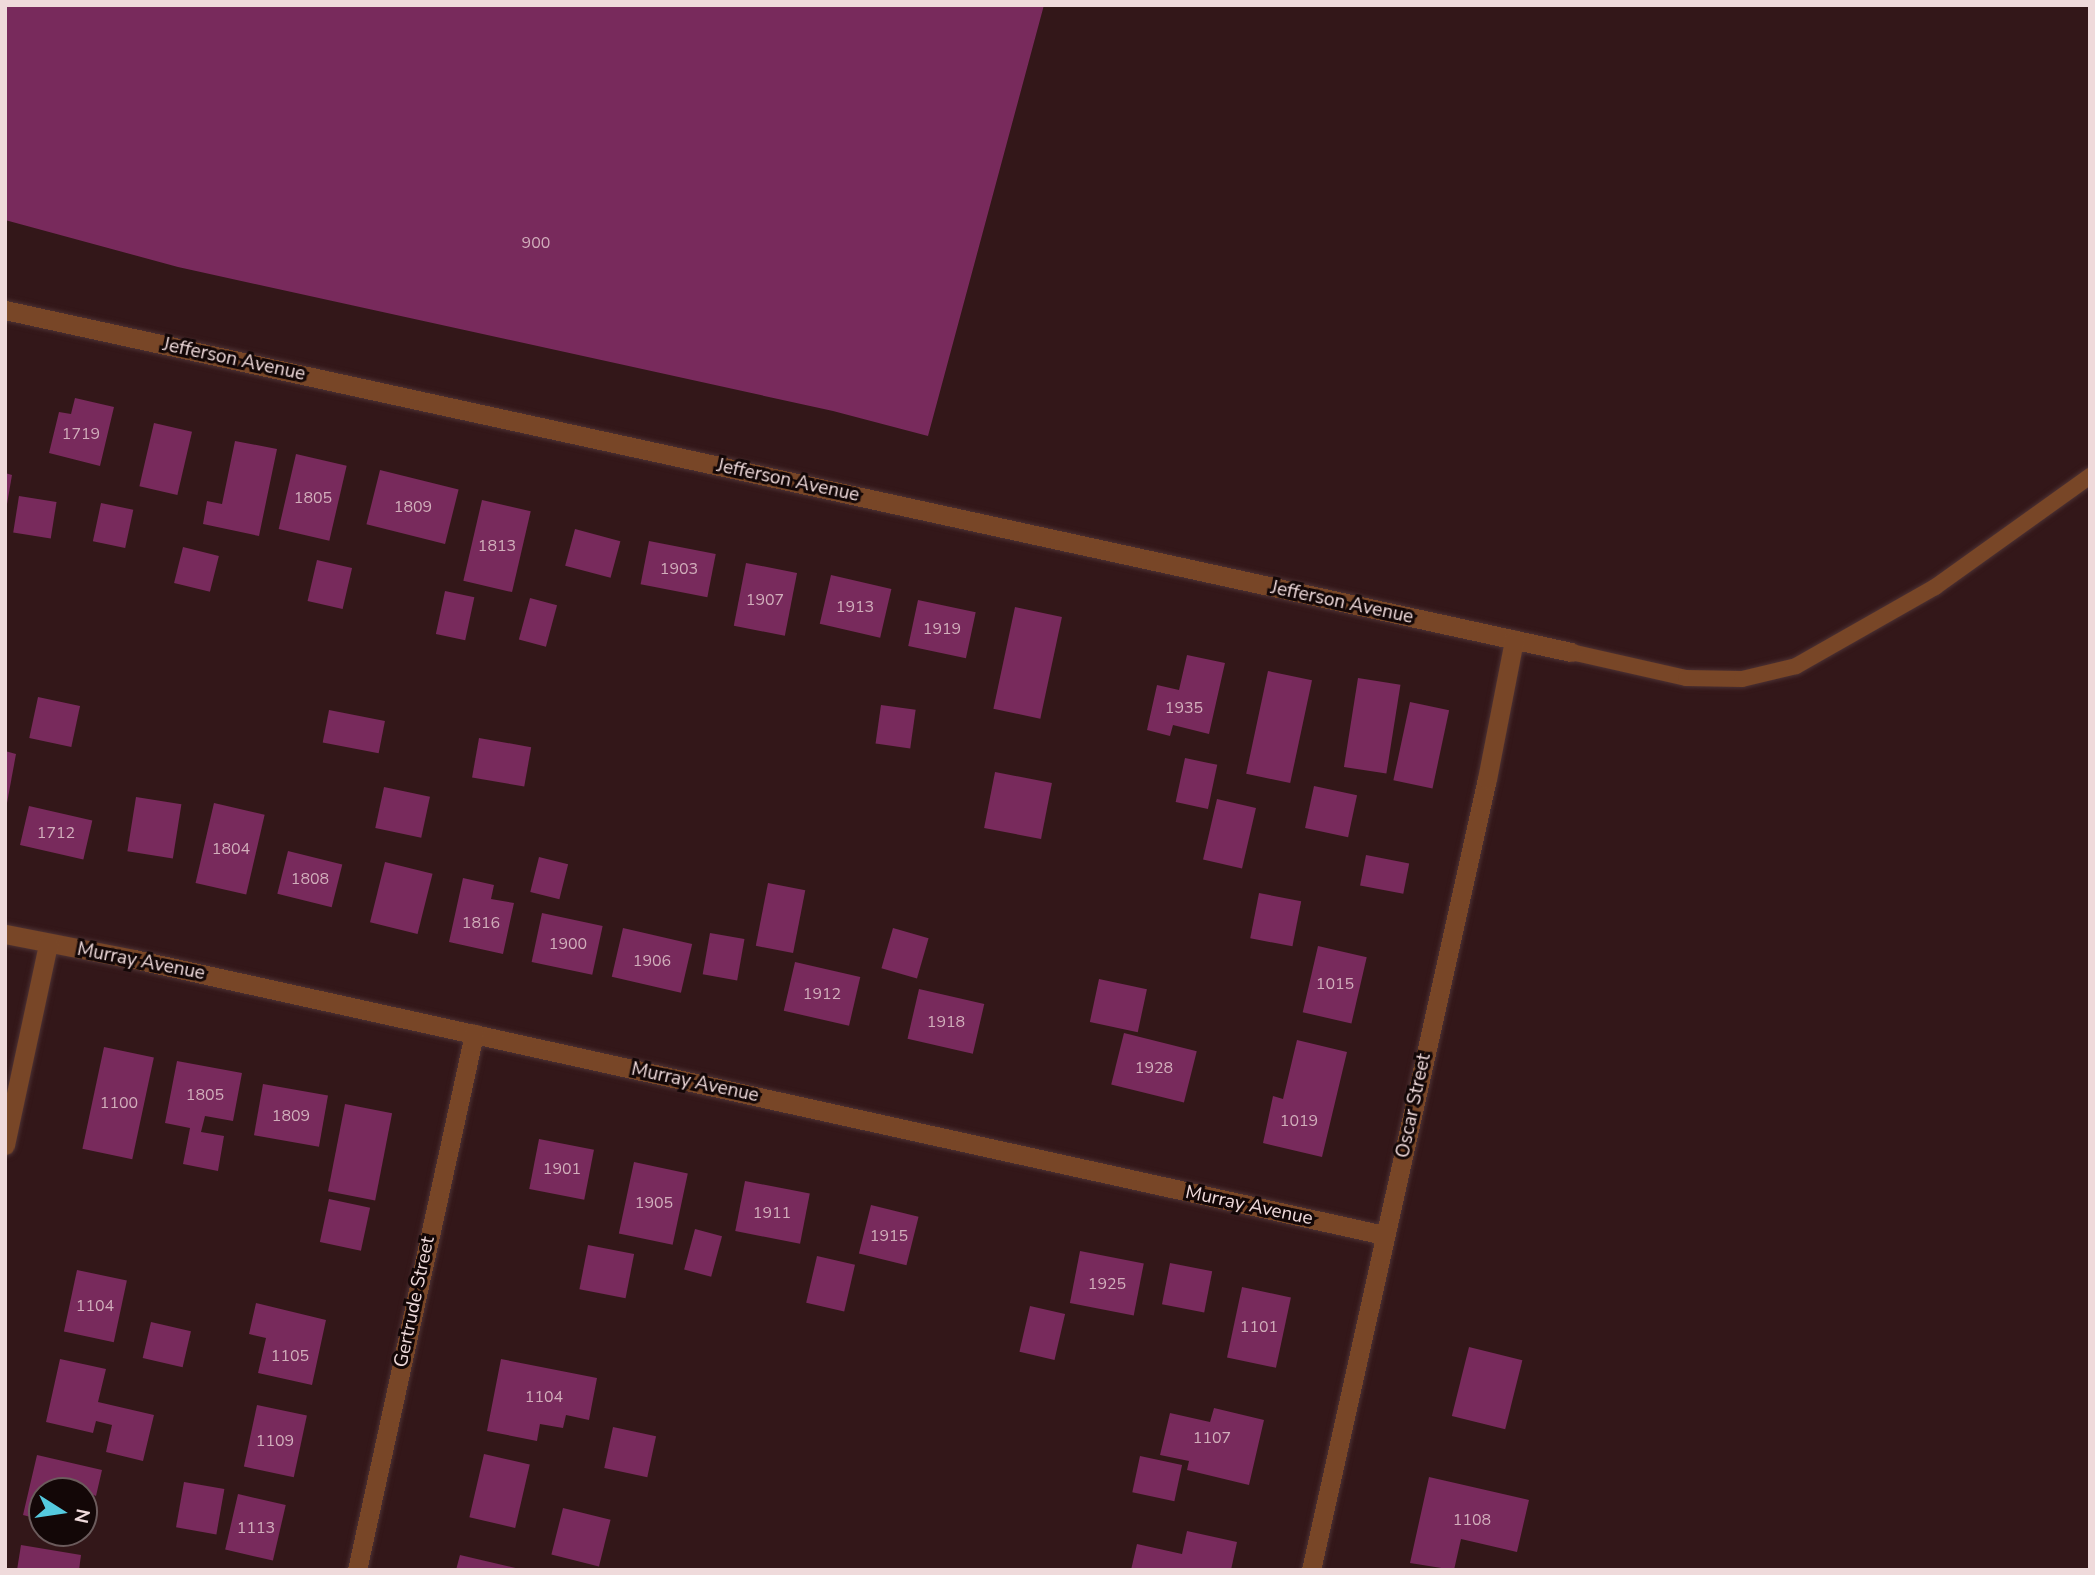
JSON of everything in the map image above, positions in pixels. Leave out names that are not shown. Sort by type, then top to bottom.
[{"type":"street","name":"Jefferson Avenue","points":[[5,310],[1571,652]]},
{"type":"street","name":"Oscar Street","points":[[1311,1570],[1488,779],[1514,640]]},
{"type":"street","name":"Murray Avenue","points":[[5,934],[134,959],[1384,1235]]},
{"type":"street","points":[[5,1145],[48,944]]},
{"type":"street","name":"Gertrude Street","points":[[357,1570],[474,1034]]},
{"type":"lane","points":[[1571,652],[1686,678],[1742,679],[1796,666],[1935,587],[2090,476]]},
{"type":"building","points":[[5,5],[1044,5],[928,436],[833,411],[178,267],[5,220]]},
{"type":"building","points":[[75,398],[114,407],[100,466],[49,453],[59,412],[71,414]]},
{"type":"building","points":[[154,423],[192,432],[177,495],[139,486]]},
{"type":"building","points":[[235,441],[277,449],[259,536],[203,524],[207,501],[222,504]]},
{"type":"building","points":[[296,454],[347,466],[329,541],[279,529]]},
{"type":"building","points":[[380,470],[459,490],[445,544],[366,524]]},
{"type":"building","points":[[5,473],[12,475],[7,504],[5,504]]},
{"type":"building","points":[[19,496],[57,502],[51,538],[13,533]]},
{"type":"building","points":[[482,500],[531,511],[512,592],[463,581]]},
{"type":"building","points":[[101,503],[133,510],[125,548],[93,541]]},
{"type":"building","points":[[575,529],[620,541],[611,578],[565,566]]},
{"type":"building","points":[[649,541],[716,554],[707,597],[641,584]]},
{"type":"building","points":[[183,547],[219,556],[210,592],[174,583]]},
{"type":"building","points":[[317,560],[352,568],[343,609],[308,601]]},
{"type":"building","points":[[746,563],[797,573],[785,636],[734,626]]},
{"type":"building","points":[[831,575],[891,589],[880,638],[820,624]]},
{"type":"building","points":[[445,591],[474,597],[465,640],[436,634]]},
{"type":"building","points":[[530,598],[557,605],[546,647],[519,640]]},
{"type":"building","points":[[918,600],[976,612],[966,658],[908,646]]},
{"type":"building","points":[[1015,607],[1062,617],[1040,719],[993,709]]},
{"type":"building","points":[[1187,655],[1225,663],[1209,734],[1173,725],[1170,736],[1147,730],[1157,685],[1179,690]]},
{"type":"building","points":[[1268,671],[1312,680],[1290,783],[1246,774]]},
{"type":"building","points":[[1358,678],[1400,685],[1386,774],[1344,767]]},
{"type":"building","points":[[38,697],[80,706],[71,747],[29,738]]},
{"type":"building","points":[[1410,702],[1449,710],[1432,789],[1393,780]]},
{"type":"building","points":[[881,705],[916,710],[910,748],[876,744]]},
{"type":"building","points":[[329,710],[385,721],[379,753],[323,742]]},
{"type":"building","points":[[479,738],[531,747],[524,787],[472,777]]},
{"type":"building","points":[[5,751],[16,754],[7,803],[5,803]]},
{"type":"building","points":[[1185,758],[1217,765],[1208,809],[1176,802]]},
{"type":"building","points":[[995,772],[1052,783],[1041,839],[984,828]]},
{"type":"building","points":[[1314,786],[1357,795],[1348,837],[1305,828]]},
{"type":"building","points":[[384,787],[430,797],[421,838],[375,828]]},
{"type":"building","points":[[136,797],[181,804],[173,859],[127,851]]},
{"type":"building","points":[[1217,799],[1256,808],[1242,868],[1203,859]]},
{"type":"building","points":[[214,803],[265,815],[246,895],[196,883]]},
{"type":"building","points":[[29,806],[92,821],[83,860],[20,845]]},
{"type":"building","points":[[288,851],[342,865],[332,907],[277,894]]},
{"type":"building","points":[[1366,855],[1409,863],[1403,894],[1360,885]]},
{"type":"building","points":[[539,857],[568,864],[559,899],[530,892]]},
{"type":"building","points":[[385,862],[433,874],[418,934],[370,922]]},
{"type":"building","points":[[463,878],[494,885],[491,899],[514,903],[503,954],[449,942]]},
{"type":"building","points":[[768,883],[805,890],[793,953],[756,946]]},
{"type":"building","points":[[1259,893],[1301,901],[1292,946],[1250,938]]},
{"type":"building","points":[[542,913],[603,926],[592,975],[532,962]]},
{"type":"building","points":[[623,928],[692,944],[681,993],[612,977]]},
{"type":"building","points":[[893,928],[929,938],[917,979],[881,968]]},
{"type":"building","points":[[710,933],[744,939],[737,980],[703,974]]},
{"type":"building","points":[[1318,946],[1367,957],[1351,1024],[1303,1012]]},
{"type":"building","points":[[795,962],[860,977],[849,1026],[784,1011]]},
{"type":"building","points":[[1099,979],[1147,989],[1138,1032],[1090,1022]]},
{"type":"building","points":[[919,989],[984,1004],[973,1054],[908,1039]]},
{"type":"building","points":[[1124,1033],[1197,1051],[1184,1103],[1111,1084]]},
{"type":"building","points":[[1297,1040],[1347,1052],[1322,1157],[1263,1143],[1273,1096],[1283,1099]]},
{"type":"building","points":[[104,1047],[154,1058],[132,1159],[82,1149]]},
{"type":"building","points":[[177,1061],[242,1073],[233,1121],[205,1116],[201,1132],[224,1136],[218,1171],[183,1164],[190,1128],[165,1123]]},
{"type":"building","points":[[263,1084],[328,1095],[319,1147],[254,1135]]},
{"type":"building","points":[[345,1104],[392,1113],[375,1201],[328,1191]]},
{"type":"building","points":[[539,1139],[594,1150],[584,1200],[529,1189]]},
{"type":"building","points":[[634,1162],[688,1173],[673,1245],[619,1233]]},
{"type":"building","points":[[745,1181],[810,1194],[800,1244],[735,1231]]},
{"type":"building","points":[[329,1199],[370,1208],[361,1251],[320,1242]]},
{"type":"building","points":[[871,1205],[919,1217],[906,1265],[859,1254]]},
{"type":"building","points":[[695,1229],[722,1236],[711,1277],[684,1270]]},
{"type":"building","points":[[588,1245],[634,1254],[626,1298],[579,1289]]},
{"type":"building","points":[[1080,1251],[1144,1263],[1134,1315],[1070,1303]]},
{"type":"building","points":[[817,1256],[855,1265],[844,1312],[806,1303]]},
{"type":"building","points":[[1170,1263],[1212,1271],[1204,1312],[1162,1304]]},
{"type":"building","points":[[77,1270],[127,1281],[114,1342],[64,1332]]},
{"type":"building","points":[[1242,1287],[1291,1297],[1276,1368],[1227,1357]]},
{"type":"building","points":[[256,1303],[326,1320],[312,1385],[258,1373],[266,1338],[249,1334]]},
{"type":"building","points":[[1030,1306],[1065,1314],[1055,1360],[1019,1352]]},
{"type":"building","points":[[151,1322],[191,1331],[183,1367],[143,1358]]},
{"type":"building","points":[[1469,1347],[1522,1360],[1505,1429],[1452,1416]]},
{"type":"building","points":[[60,1359],[106,1369],[98,1402],[154,1415],[143,1461],[106,1452],[112,1425],[96,1421],[93,1433],[46,1422]]},
{"type":"building","points":[[501,1359],[597,1378],[589,1420],[566,1415],[563,1428],[540,1424],[537,1441],[487,1431]]},
{"type":"building","points":[[257,1405],[307,1416],[294,1477],[244,1467]]},
{"type":"building","points":[[1214,1408],[1264,1420],[1249,1485],[1187,1470],[1189,1461],[1160,1455],[1170,1413],[1210,1422]]},
{"type":"building","points":[[613,1427],[656,1436],[647,1477],[604,1468]]},
{"type":"building","points":[[484,1454],[530,1465],[515,1528],[469,1517]]},
{"type":"building","points":[[37,1455],[102,1470],[98,1487],[98,1477],[32,1477]]},
{"type":"building","points":[[1140,1456],[1182,1465],[1174,1501],[1132,1492]]},
{"type":"building","points":[[1429,1477],[1529,1500],[1517,1552],[1461,1539],[1454,1570],[1410,1563]]},
{"type":"building","points":[[184,1482],[224,1489],[216,1534],[176,1527]]},
{"type":"building","points":[[28,1494],[28,1516],[23,1515]]},
{"type":"building","points":[[238,1494],[286,1505],[273,1561],[225,1550]]},
{"type":"building","points":[[563,1508],[611,1520],[599,1566],[551,1555]]},
{"type":"building","points":[[1187,1531],[1237,1542],[1231,1570],[1131,1570],[1137,1544],[1182,1554]]},
{"type":"building","points":[[21,1545],[81,1555],[79,1570],[17,1570]]},
{"type":"building","points":[[460,1555],[520,1569],[520,1570],[456,1570]]}]
